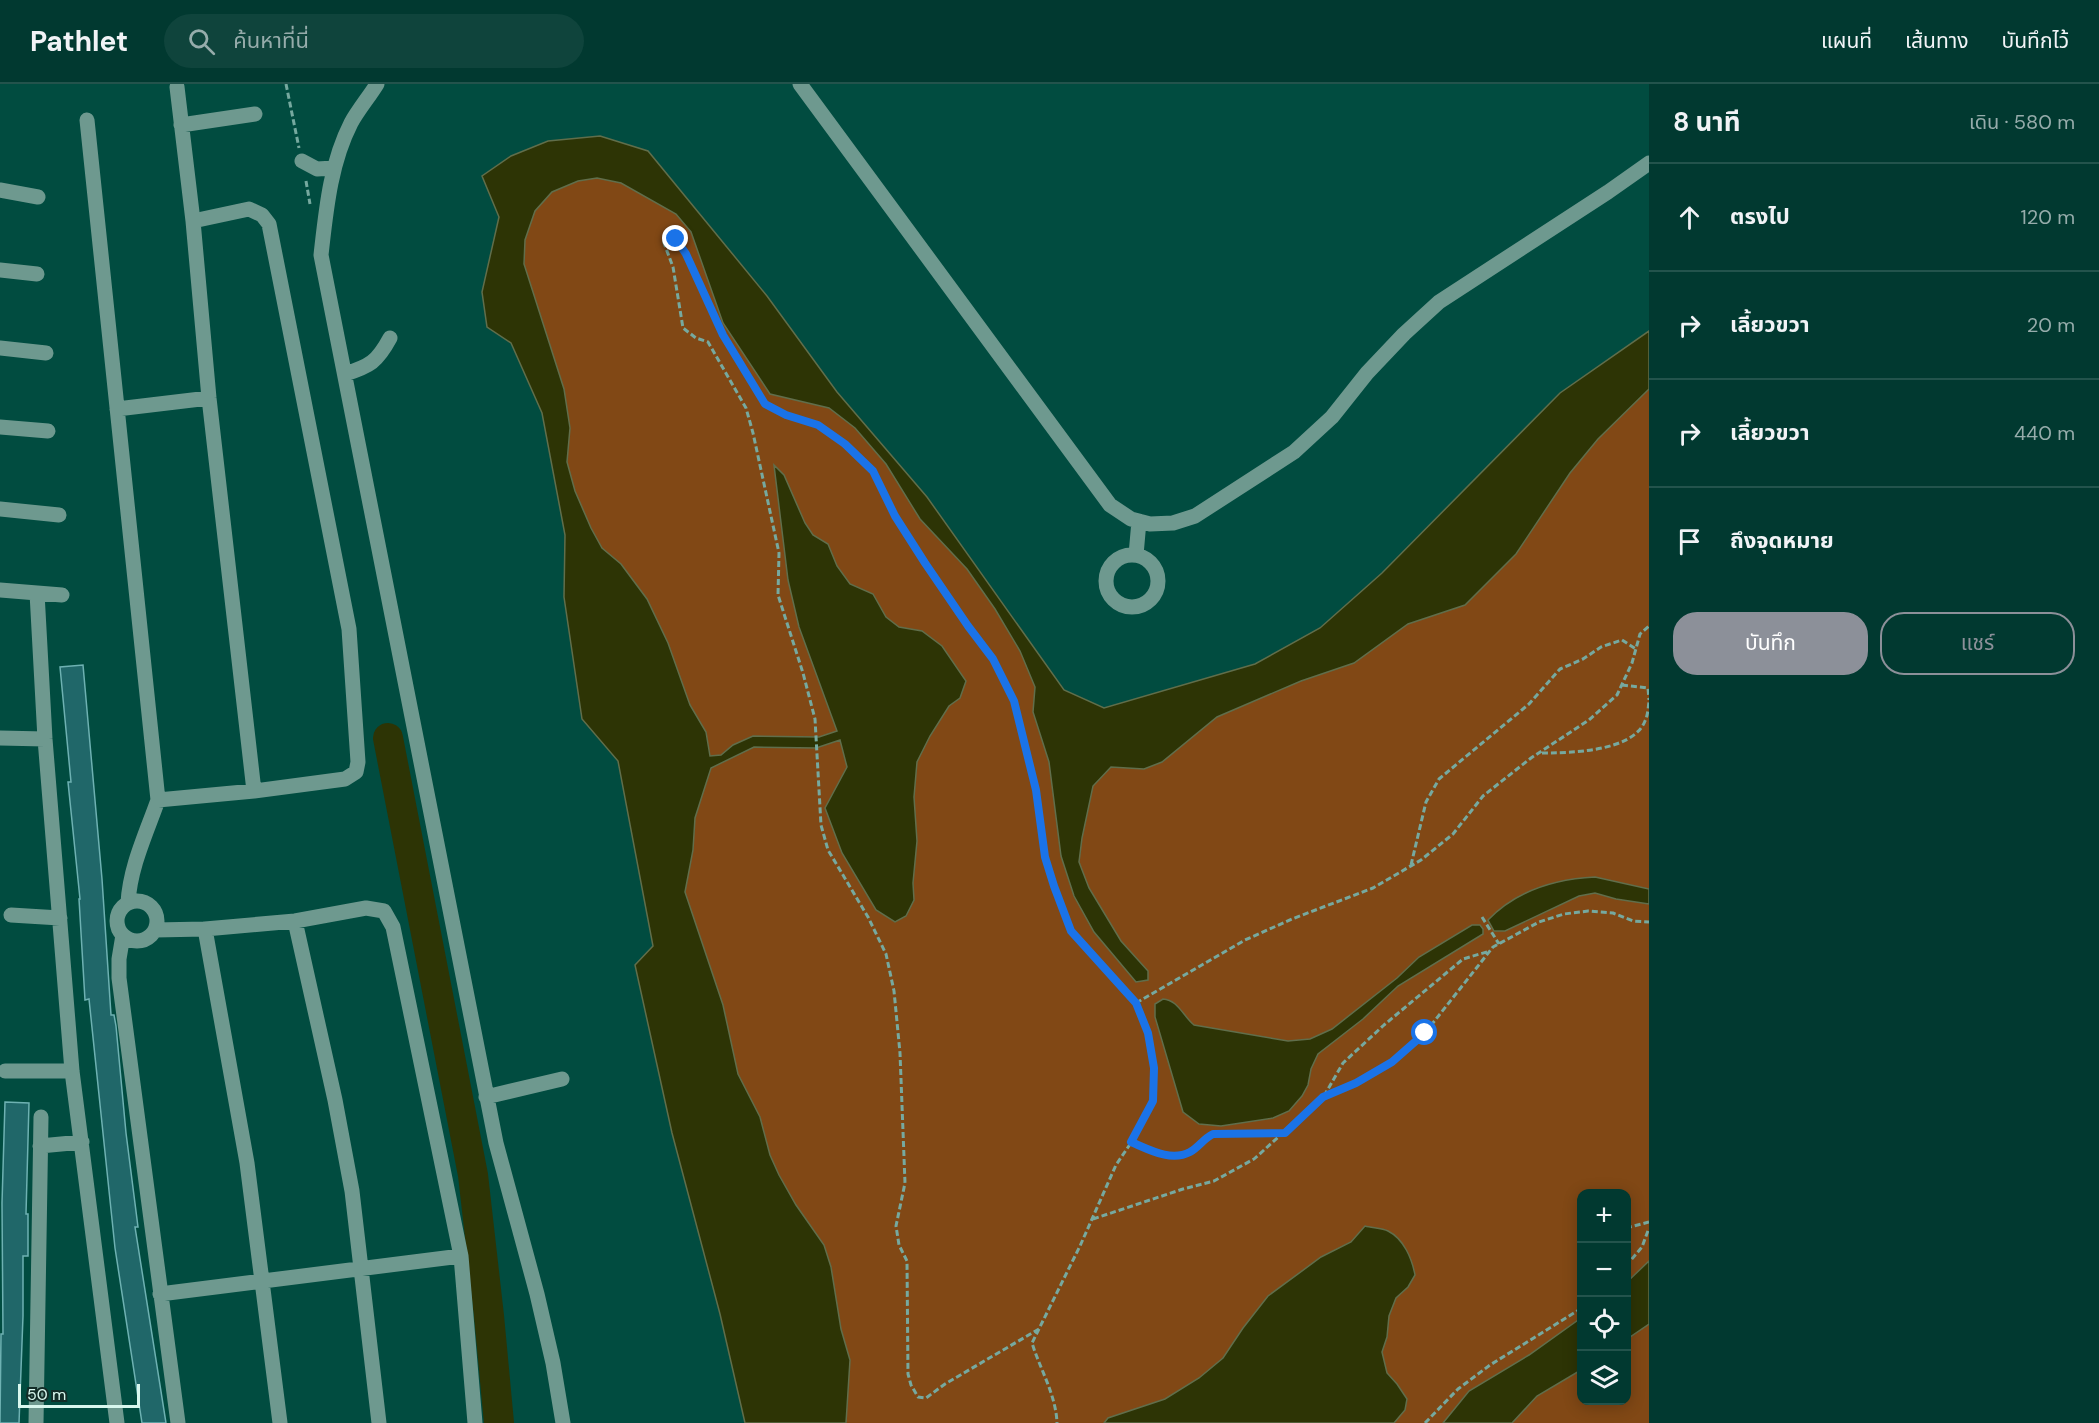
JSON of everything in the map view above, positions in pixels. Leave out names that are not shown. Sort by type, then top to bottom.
[{"type":"street","points":[[377,84],[351,123],[334,168],[327,200],[321,255],[486,1097],[512,1208],[537,1294],[553,1363],[563,1423]]},
{"type":"street","points":[[800,84],[1110,505],[1131,519],[1150,524],[1173,523],[1195,516],[1294,452],[1332,417],[1375,365],[1439,302],[1598,199],[1649,163]]},
{"type":"street","points":[[177,87],[193,221],[209,398],[254,791]]},
{"type":"street","points":[[181,125],[255,114]]},
{"type":"street","points":[[87,120],[158,800],[133,869],[128,903]]},
{"type":"street","points":[[302,161],[317,169],[334,168]]},
{"type":"street","points":[[0,190],[38,197]]},
{"type":"street","points":[[158,800],[254,791],[345,778],[356,772],[358,762],[349,629],[268,224],[262,215],[249,209],[193,221]]},
{"type":"street","points":[[0,270],[37,274]]},
{"type":"street","points":[[345,374],[365,368],[376,360],[390,338]]},
{"type":"street","points":[[0,348],[46,353]]},
{"type":"street","points":[[117,409],[209,398]]},
{"type":"street","points":[[0,427],[48,432]]},
{"type":"street","points":[[0,509],[60,515]]},
{"type":"street","points":[[1136,555],[1139,521]]},
{"type":"street","points":[[0,590],[62,595]]},
{"type":"street","points":[[37,593],[45,739],[72,1071],[117,1423]]},
{"type":"street","points":[[0,738],[45,739]]},
{"type":"street","points":[[140,901],[151,906],[157,917],[152,935],[141,941],[128,939],[119,930],[117,918],[123,906],[128,903],[140,901]]},
{"type":"street","points":[[155,930],[205,929],[295,921],[366,908],[384,911],[393,927],[460,1256],[475,1423]]},
{"type":"street","points":[[11,915],[60,918]]},
{"type":"street","points":[[295,921],[335,1100],[352,1191],[379,1423]]},
{"type":"street","points":[[205,929],[247,1163],[280,1423]]},
{"type":"street","points":[[123,935],[119,978],[178,1423]]},
{"type":"street","points":[[5,1071],[72,1071]]},
{"type":"street","points":[[486,1097],[562,1079]]},
{"type":"street","points":[[36,1423],[41,1117]]},
{"type":"street","points":[[40,1146],[82,1142]]},
{"type":"street","points":[[160,1294],[460,1256]]},
{"type":"path","points":[[1039,1329],[983,1361],[926,1398],[918,1397],[911,1385],[907,1355],[907,1261],[900,1245],[896,1226],[905,1183],[900,1053],[894,991],[886,954],[868,917],[828,850],[821,825],[814,719],[803,673],[778,595],[779,553],[746,408],[708,342],[696,338],[683,328],[673,267],[664,243],[664,236],[671,233],[686,254],[723,335],[765,404],[786,415],[818,425],[845,444],[873,471],[895,516],[968,626],[993,659],[1014,701],[1036,790],[1045,857],[1071,931],[1136,1003],[1148,1033],[1154,1068],[1153,1101],[1116,1165],[1092,1219],[1039,1329],[1032,1343],[1057,1409],[1057,1423]]},
{"type":"path","points":[[1136,1003],[1245,940],[1373,888],[1411,865],[1453,834],[1483,796],[1589,720],[1617,695],[1640,634],[1649,626]]},
{"type":"path","points":[[1411,865],[1426,802],[1439,779],[1529,704],[1560,669],[1583,659],[1601,647],[1622,640],[1636,649]]},
{"type":"path","points":[[1540,753],[1572,754],[1597,750],[1622,742],[1633,735],[1645,722],[1649,701],[1648,688],[1622,685]]},
{"type":"path","points":[[1323,1097],[1356,1083],[1392,1062],[1432,1025],[1490,951],[1539,922],[1588,911],[1613,913],[1633,921],[1649,922]]},
{"type":"path","points":[[1483,919],[1499,944]]},
{"type":"path","points":[[1092,1219],[1214,1181],[1254,1159],[1323,1097],[1343,1063],[1384,1025],[1463,959],[1490,951]]},
{"type":"path","points":[[1131,1142],[1156,1153],[1178,1157],[1193,1150],[1203,1139],[1213,1134],[1285,1133]]},
{"type":"path","points":[[1631,1227],[1649,1222]]},
{"type":"path","points":[[1631,1260],[1642,1247],[1649,1228]]},
{"type":"path","points":[[1425,1423],[1458,1389],[1490,1365],[1577,1311]]},
{"type":"shaded area","points":[[600,136],[648,151],[767,296],[837,392],[927,497],[1064,690],[1104,708],[1255,664],[1320,628],[1382,573],[1560,393],[1649,331],[1649,1423],[745,1423],[720,1314],[672,1133],[635,965],[653,946],[618,761],[582,719],[564,597],[565,535],[542,413],[511,343],[487,327],[482,292],[499,217],[482,176],[511,156],[548,141]]},
{"type":"shaded area","points":[[600,136],[648,151],[767,296],[837,392],[927,497],[1064,690],[1104,708],[1255,664],[1320,628],[1382,573],[1560,393],[1649,331],[1649,389],[1598,439],[1570,473],[1516,554],[1465,605],[1408,624],[1354,663],[1301,681],[1217,717],[1162,762],[1144,769],[1111,767],[1093,786],[1079,862],[1089,888],[1121,941],[1148,971],[1148,980],[1136,982],[1094,932],[1074,896],[1061,856],[1049,762],[1033,712],[1035,687],[1020,651],[995,609],[967,569],[920,519],[886,464],[855,428],[829,408],[770,394],[723,323],[691,232],[676,214],[621,183],[597,178],[578,181],[552,192],[535,211],[525,240],[524,264],[564,389],[570,428],[567,462],[575,491],[602,548],[621,564],[647,599],[668,643],[690,705],[706,732],[710,756],[721,755],[733,745],[753,736],[819,737],[837,731],[799,627],[788,580],[774,465],[784,475],[805,523],[813,535],[828,544],[837,566],[850,584],[873,594],[886,617],[899,627],[922,631],[942,646],[966,681],[960,698],[949,706],[917,762],[914,797],[917,841],[913,883],[914,900],[906,916],[895,922],[876,910],[842,853],[825,808],[847,767],[840,740],[816,748],[754,747],[711,768],[695,818],[693,850],[685,892],[723,1005],[738,1074],[760,1117],[770,1155],[779,1175],[796,1205],[824,1245],[831,1267],[841,1329],[850,1360],[846,1423],[745,1423],[720,1314],[672,1133],[635,965],[653,946],[618,761],[582,719],[564,597],[565,535],[542,413],[511,343],[487,327],[482,292],[499,217],[482,176],[511,156],[548,141]]},
{"type":"shaded area","points":[[1595,877],[1649,889],[1649,904],[1595,893],[1579,896],[1505,931],[1494,931],[1488,920],[1511,901],[1537,888],[1565,880]]},
{"type":"shaded area","points":[[1472,925],[1480,925],[1483,934],[1398,986],[1363,1019],[1318,1054],[1311,1069],[1308,1085],[1289,1111],[1273,1118],[1221,1126],[1199,1124],[1183,1112],[1155,1017],[1155,1004],[1163,999],[1173,1002],[1194,1025],[1288,1041],[1310,1039],[1332,1029],[1397,978],[1419,957]]},
{"type":"shaded area","points":[[1365,1226],[1386,1230],[1399,1239],[1412,1262],[1415,1275],[1408,1287],[1396,1298],[1389,1316],[1387,1337],[1382,1352],[1387,1373],[1407,1399],[1405,1410],[1394,1423],[1104,1423],[1108,1418],[1165,1399],[1199,1378],[1223,1358],[1268,1296],[1321,1257],[1351,1242]]},
{"type":"shaded area","points":[[1649,1261],[1649,1324],[1631,1336],[1631,1297],[1631,1278]]},
{"type":"shaded area","points":[[1577,1321],[1577,1372],[1537,1396],[1512,1423],[1443,1423],[1469,1391],[1529,1355]]},
{"type":"building","points":[[83,665],[102,879],[111,1015],[114,1015],[116,1026],[138,1227],[135,1227],[166,1423],[142,1423],[115,1248],[89,999],[85,1000],[80,899],[68,782],[71,782],[60,667]]},
{"type":"building","points":[[5,1102],[29,1103],[26,1214],[28,1214],[28,1256],[23,1256],[19,1423],[0,1423]]},
{"type":"waterway","points":[[388,738],[473,1175],[499,1423]]},
{"type":"route","points":[[676,239],[686,254],[723,335],[765,404],[786,415],[818,425],[845,444],[873,471],[895,516],[925,563],[993,659],[1014,701],[1036,790],[1045,857],[1071,931],[1136,1003],[1148,1033],[1154,1068],[1153,1101],[1131,1142],[1156,1153],[1178,1157],[1193,1150],[1203,1139],[1213,1134],[1285,1133],[1323,1097],[1356,1083],[1392,1062],[1425,1033]]}]
